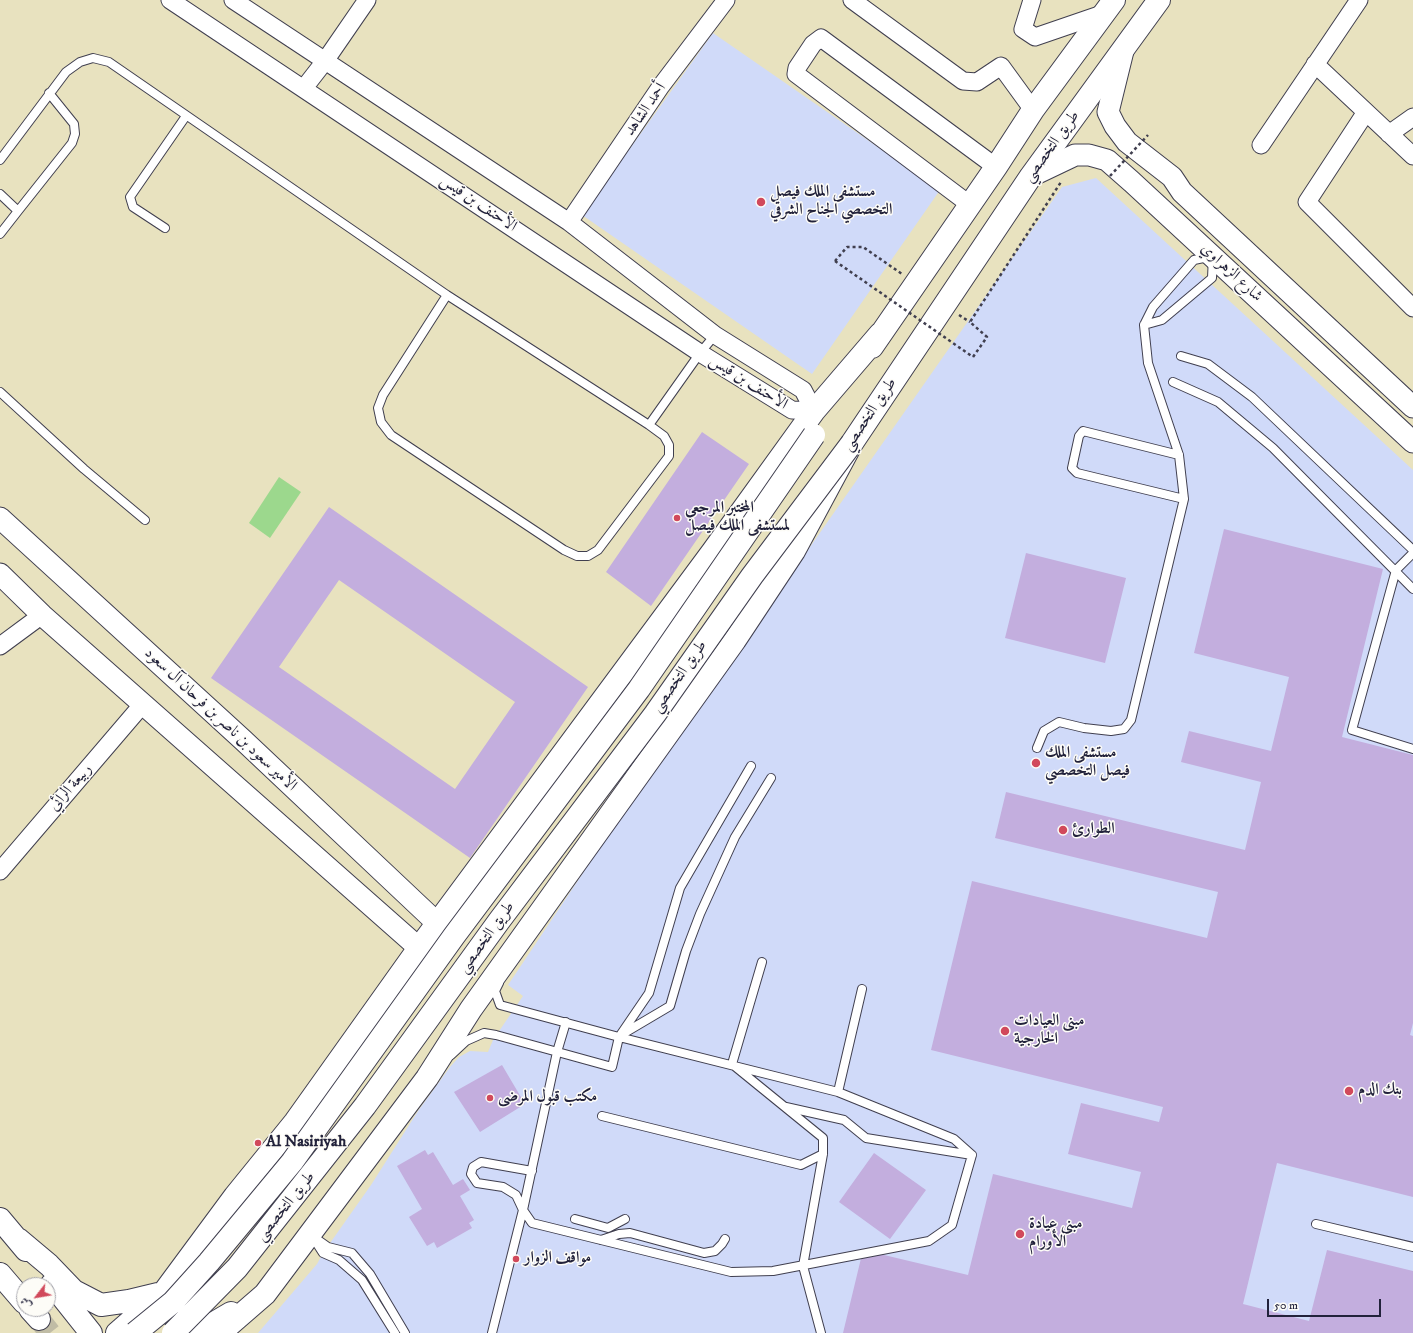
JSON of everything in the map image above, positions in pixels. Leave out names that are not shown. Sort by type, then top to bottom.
[{"type":"main road","name":"طريق التخصصي","points":[[173,1333],[237,1268],[365,1106],[499,921],[655,714],[752,576],[852,443],[1031,176],[1159,0]]},
{"type":"main road","name":"طريق التخصصي","points":[[135,1333],[173,1302],[209,1262],[292,1162],[454,936],[639,689],[814,435],[914,283],[996,167],[1033,110],[1109,6]]},
{"type":"main road","points":[[117,1333],[164,1292],[235,1196],[295,1122],[437,923],[713,551],[814,411],[880,334]]},
{"type":"main road","points":[[235,1333],[311,1235],[427,1078],[471,1009],[735,640],[794,551],[852,443]]},
{"type":"main road","points":[[0,1219],[18,1239],[91,1333]]},
{"type":"main road","points":[[18,1239],[49,1265],[74,1291],[101,1305],[129,1301],[164,1292]]},
{"type":"main road","points":[[18,1239],[42,1277]]},
{"type":"main road","points":[[0,1274],[16,1293]]},
{"type":"main road","points":[[164,1292],[162,1298],[163,1314],[169,1326],[178,1333]]},
{"type":"main road","points":[[197,1333],[265,1294]]},
{"type":"main road","points":[[220,1333],[265,1294]]},
{"type":"main road","points":[[56,1300],[67,1319],[69,1333]]},
{"type":"street","name":"الأحنف بن قيس","points":[[170,0],[700,353],[792,410],[814,411]]},
{"type":"street","name":"الأحنف بن قيس","points":[[233,0],[569,222],[715,334],[803,390],[814,411]]},
{"type":"street","points":[[304,88],[325,61],[367,0]]},
{"type":"street","name":"أحمد الشاهد","points":[[569,222],[662,86],[726,0]]},
{"type":"street","points":[[852,0],[963,81],[977,82],[1002,66],[1033,110]]},
{"type":"street","points":[[1032,0],[1023,30],[1035,37],[1109,6]]},
{"type":"street","points":[[1261,145],[1359,0]]},
{"type":"street","points":[[969,204],[796,74],[797,68],[813,44],[821,38],[996,167]]},
{"type":"street","points":[[1123,50],[1108,112],[1115,126],[1128,142],[1172,177],[1182,192],[1413,407]]},
{"type":"street","points":[[1315,64],[1413,156]]},
{"type":"street","points":[[1366,112],[1307,202],[1413,308]]},
{"type":"street","points":[[1389,134],[1413,117]]},
{"type":"street","name":"شارع الزهراوي","points":[[1031,176],[1075,155],[1089,155],[1107,160],[1413,442]]},
{"type":"street","points":[[1165,212],[1182,192]]},
{"type":"street","name":"الأمير سعود بن ناصر بن فرحان آل سعود","points":[[0,518],[243,740],[437,923]]},
{"type":"street","points":[[0,574],[42,615],[142,705],[419,948]]},
{"type":"street","points":[[0,646],[42,615]]},
{"type":"street","name":"ربيعة الرائي","points":[[0,871],[142,705]]},
{"type":"lane","points":[[0,160],[66,72],[80,62],[93,58],[109,62],[447,295],[649,425],[664,436],[669,445],[669,456],[598,550],[588,556],[576,556],[564,550],[391,435],[381,422],[378,408],[383,395],[447,295]]},
{"type":"lane","points":[[0,234],[72,143],[75,134],[74,124],[49,93]]},
{"type":"lane","points":[[165,228],[133,206],[130,197],[186,116]]},
{"type":"lane","points":[[0,194],[18,210]]},
{"type":"lane","points":[[1037,748],[1044,731],[1059,722],[1084,728],[1111,731],[1124,729],[1131,720],[1184,499],[1179,455],[1148,363],[1144,325],[1153,307],[1194,260],[1212,256],[1212,278],[1162,320],[1144,325]]},
{"type":"lane","points":[[649,425],[715,334]]},
{"type":"lane","points":[[1181,356],[1208,364],[1252,398],[1413,550]]},
{"type":"lane","points":[[1173,382],[1218,402],[1273,448],[1396,570],[1413,589]]},
{"type":"lane","points":[[0,392],[84,469],[145,520]]},
{"type":"lane","points":[[1179,455],[1083,432],[1079,436],[1072,468],[1077,473],[1184,499]]},
{"type":"lane","points":[[1413,553],[1396,570],[1352,730],[1413,749]]},
{"type":"lane","points":[[427,1078],[466,1042],[484,1033],[496,1035],[612,1068],[618,1037],[649,993],[680,888],[751,766]]},
{"type":"lane","points":[[618,1037],[670,1006],[686,951],[700,914],[735,837],[771,778]]},
{"type":"lane","points":[[510,955],[495,992],[500,1005],[618,1037],[732,1064],[838,1092],[954,1139],[972,1155]]},
{"type":"lane","points":[[732,1064],[762,962]]},
{"type":"lane","points":[[838,1092],[862,989]]},
{"type":"lane","points":[[492,1333],[523,1210],[557,1052],[566,1022]]},
{"type":"lane","points":[[732,1064],[823,1138],[823,1154],[803,1266],[821,1333]]},
{"type":"lane","points":[[783,1106],[844,1120],[866,1138],[972,1155]]},
{"type":"lane","points":[[602,1116],[801,1165],[823,1154]]},
{"type":"lane","points":[[532,1170],[481,1162],[473,1167],[471,1174],[477,1183],[503,1187],[516,1195],[523,1210],[532,1223],[731,1272],[773,1271],[929,1241],[952,1225],[972,1155]]},
{"type":"lane","points":[[575,1219],[608,1228],[625,1219]]},
{"type":"lane","points":[[1316,1224],[1413,1247]]},
{"type":"lane","points":[[600,1240],[619,1234],[630,1233],[704,1253],[715,1251],[725,1239]]},
{"type":"lane","points":[[311,1235],[323,1253],[339,1260],[362,1280],[395,1333]]},
{"type":"lane","points":[[311,1235],[328,1247],[352,1253],[370,1274],[405,1333]]},
{"type":"path","points":[[1104,174],[1110,176],[1148,135]]},
{"type":"path","points":[[914,283],[864,247],[847,247],[835,261],[973,357],[987,337],[970,322],[1063,180]]},
{"type":"shaded area","name":"مستشفى الملك فيصل التخصصي الجناح الشرقي","points":[[713,33],[940,190],[812,374],[582,215]]},
{"type":"shaded area","name":"مستشفى الملك فيصل التخصصي","points":[[1096,178],[1413,470],[1413,1333],[258,1333],[317,1264],[323,1253],[371,1185],[418,1111],[450,1067],[459,1057],[470,1051],[488,1052],[493,1040],[523,996],[508,985],[609,834],[1062,187]]},
{"type":"green space","points":[[279,477],[301,492],[270,538],[249,523]]},
{"type":"building","name":"المختبر المرجعي لمستشفى الملك فيصل","points":[[702,432],[749,464],[651,606],[606,572]]},
{"type":"building","points":[[329,507],[588,687],[470,858],[211,678]],"holes":[[[339,580],[515,702],[455,789],[279,667]]]},
{"type":"building","points":[[1224,529],[1383,569],[1342,737],[1413,755],[1413,1023],[1410,1035],[1413,1036],[1413,1197],[1277,1163],[1243,1304],[1309,1321],[1327,1250],[1413,1271],[1413,1333],[843,1333],[863,1250],[968,1275],[993,1174],[1132,1208],[1141,1172],[1068,1154],[1081,1103],[1159,1122],[1163,1107],[931,1050],[972,881],[1207,938],[1218,892],[995,838],[1006,792],[1245,850],[1261,782],[1181,762],[1189,731],[1271,751],[1289,677],[1194,653]]},
{"type":"building","points":[[1026,553],[1126,578],[1105,663],[1005,638]]},
{"type":"building","name":"مكتب قبول المرضى","points":[[502,1065],[525,1104],[480,1132],[454,1092]]},
{"type":"building","points":[[425,1150],[428,1155],[433,1152],[453,1185],[463,1179],[470,1190],[460,1196],[474,1220],[469,1223],[472,1228],[437,1248],[434,1242],[427,1246],[409,1217],[422,1209],[397,1166]]},
{"type":"building","points":[[874,1153],[926,1190],[890,1239],[839,1202]]},
{"type":"tunnel","points":[[39,1319],[50,1333]]},
{"type":"place","name":"مستشفى الملك فيصل التخصصي الجناح الشرقي","points":[[761,202]]},
{"type":"place","name":"المختبر المرجعي لمستشفى الملك فيصل","points":[[677,518]]},
{"type":"place","name":"مستشفى الملك فيصل التخصصي","points":[[1036,763]]},
{"type":"place","name":"الطوارئ","points":[[1063,830]]},
{"type":"place","name":"مبنى العيادات الخارجية","points":[[1005,1031]]},
{"type":"place","name":"بنك الدم","points":[[1349,1091]]},
{"type":"place","name":"مكتب قبول المرضى","points":[[490,1098]]},
{"type":"place","name":"Al Nasiriyah","points":[[258,1143]]},
{"type":"place","name":"مبنى عيادة الأورام","points":[[1020,1234]]},
{"type":"place","name":"مواقف الزوار","points":[[516,1259]]}]
